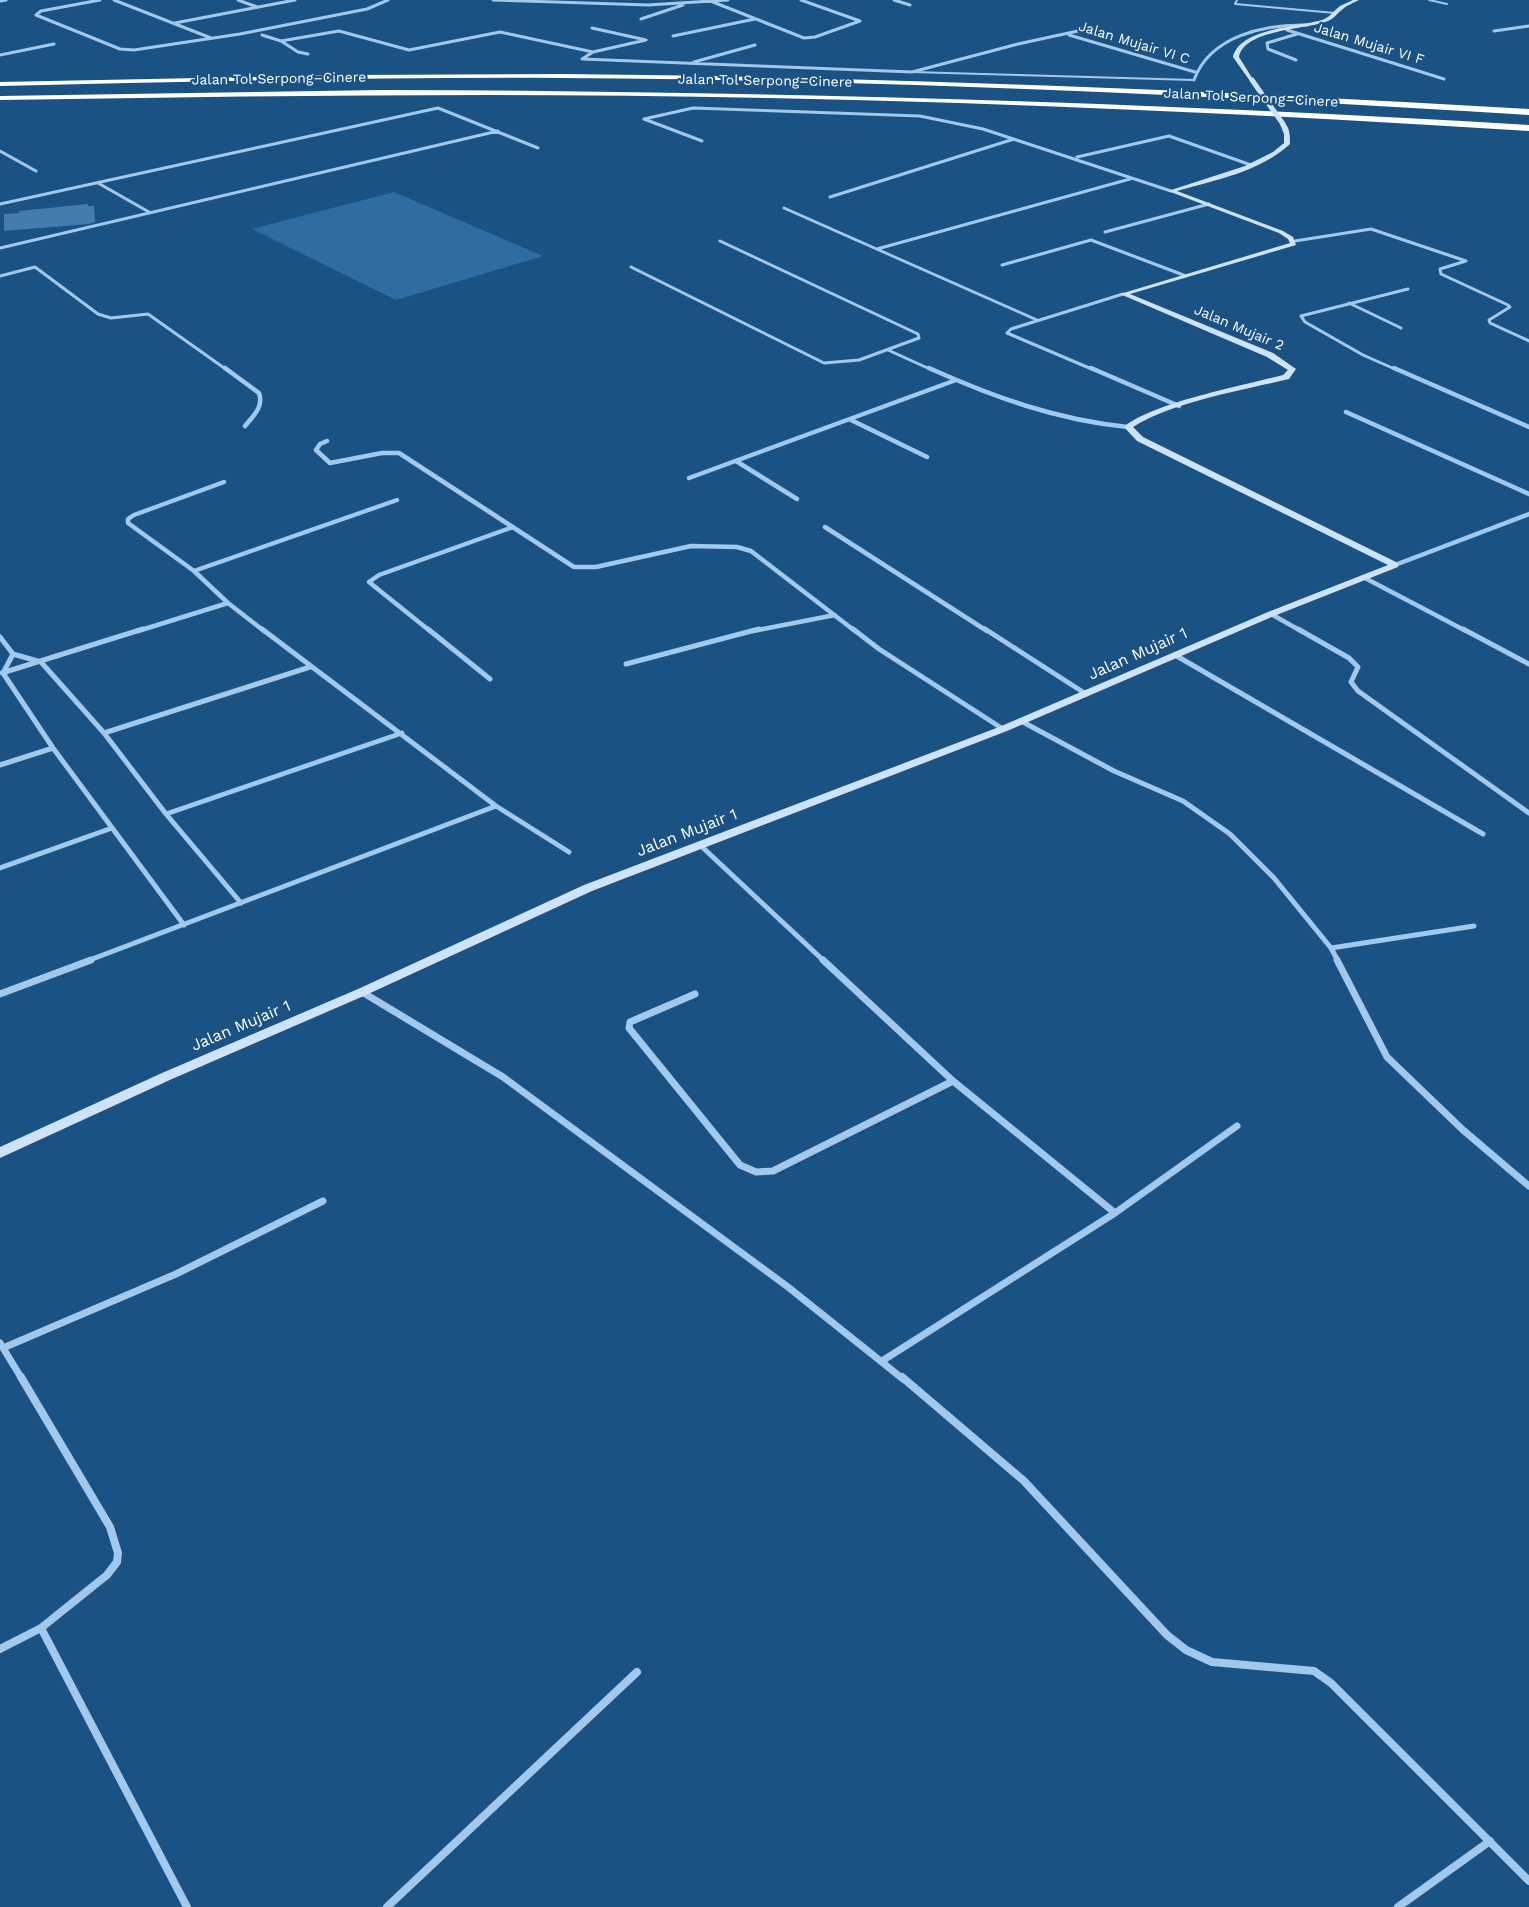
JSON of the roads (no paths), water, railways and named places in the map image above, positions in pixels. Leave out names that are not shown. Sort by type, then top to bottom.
[{"type":"highway","name":"Jalan Tol Serpong–Cinere","points":[[0,84],[277,78],[560,76],[854,81],[1144,90],[1529,112]]},
{"type":"highway","name":"Jalan Tol Serpong–Cinere","points":[[0,98],[264,92],[547,91],[861,96],[1140,105],[1529,128]]},
{"type":"street","points":[[0,1],[6,0]]},
{"type":"street","points":[[100,0],[40,11],[36,15],[127,50],[212,38],[367,9],[388,0]]},
{"type":"street","points":[[114,0],[212,38]]},
{"type":"street","points":[[238,0],[257,7]]},
{"type":"street","points":[[174,23],[295,0]]},
{"type":"street","points":[[493,0],[648,4],[728,0]]},
{"type":"street","points":[[647,0],[648,4]]},
{"type":"street","points":[[712,2],[807,38],[860,21],[801,0]]},
{"type":"street","points":[[894,0],[910,5]]},
{"type":"street","points":[[1171,191],[1251,165],[1278,152],[1287,144],[1287,134],[1283,124],[1236,57],[1239,48],[1260,36],[1324,21],[1357,0]]},
{"type":"street","points":[[641,19],[690,3]]},
{"type":"street","points":[[673,36],[755,19]]},
{"type":"street","points":[[1194,80],[1196,72],[1208,53],[1246,34],[1287,24],[1307,25]]},
{"type":"street","points":[[1494,31],[1529,26]]},
{"type":"street","points":[[592,28],[646,40],[593,52],[582,59],[912,72],[1087,29]]},
{"type":"street","name":"Jalan Mujair VI F","points":[[1287,30],[1444,78]]},
{"type":"street","points":[[281,41],[339,31],[409,50],[500,32],[593,52]]},
{"type":"street","points":[[1296,60],[1268,49],[1267,43],[1298,33]]},
{"type":"street","name":"Jalan Mujair VI C","points":[[1066,34],[1196,72]]},
{"type":"street","points":[[262,35],[281,41],[298,52],[308,54]]},
{"type":"street","points":[[0,55],[54,44]]},
{"type":"street","points":[[688,64],[755,45]]},
{"type":"street","points":[[702,141],[644,119],[693,108],[885,113],[952,121],[1075,158],[1209,204],[1281,232],[1295,241]]},
{"type":"street","points":[[0,204],[431,109],[443,109],[538,148]]},
{"type":"street","points":[[0,248],[499,131]]},
{"type":"street","points":[[1075,158],[1169,136],[1251,165]]},
{"type":"street","points":[[830,197],[1014,139]]},
{"type":"street","points":[[0,151],[36,171]]},
{"type":"street","points":[[876,249],[1132,178]]},
{"type":"street","points":[[97,183],[149,213]]},
{"type":"street","points":[[1106,232],[1209,204]]},
{"type":"street","points":[[784,208],[1038,320]]},
{"type":"street","points":[[1179,406],[1007,333],[1011,329],[1038,320],[1290,246],[1295,241],[1371,229],[1466,261],[1440,269],[1441,274],[1508,304],[1510,307],[1489,320],[1490,323],[1529,341]]},
{"type":"street","points":[[1002,265],[1091,240],[1103,242],[1186,276]]},
{"type":"street","points":[[631,267],[824,363],[839,363],[888,350],[917,339],[919,335],[720,241]]},
{"type":"street","points":[[0,276],[35,267],[99,316],[113,318],[141,312],[148,314],[259,393],[262,398],[261,406],[245,426]]},
{"type":"street","points":[[1408,289],[1301,316],[1305,322],[1363,355],[1529,427]]},
{"type":"street","name":"Jalan Mujair 2","points":[[1123,294],[1270,355],[1292,369],[1286,377],[1179,406],[1135,422],[1128,427]]},
{"type":"street","points":[[1349,303],[1401,328]]},
{"type":"street","points":[[888,350],[956,380],[1047,415],[1084,423],[1128,427],[1129,431],[1140,439],[1395,565],[1529,514]]},
{"type":"street","points":[[689,478],[956,380]]},
{"type":"street","points":[[1346,412],[1529,494]]},
{"type":"street","points":[[851,420],[927,457]]},
{"type":"street","points":[[327,441],[320,444],[316,450],[330,463],[340,464],[391,452],[399,453],[574,567],[597,568],[645,555],[703,546],[722,544],[739,546],[760,557],[879,649],[1003,729]]},
{"type":"street","points":[[736,461],[797,499]]},
{"type":"street","points":[[224,482],[134,515],[128,519],[128,523],[194,571],[228,603],[310,667],[402,733],[496,806],[570,852]]},
{"type":"street","points":[[194,571],[397,500]]},
{"type":"street","points":[[490,680],[369,582],[379,575],[513,527]]},
{"type":"street","points":[[825,527],[1086,694]]},
{"type":"street","name":"Jalan Mujair 1","points":[[0,1153],[167,1076],[362,992],[588,888],[1003,729],[1271,614],[1395,565]]},
{"type":"street","points":[[1363,577],[1529,664]]},
{"type":"street","points":[[2,673],[228,603]]},
{"type":"street","points":[[1271,614],[1349,658],[1358,668],[1351,682],[1358,691],[1529,813]]},
{"type":"street","points":[[626,664],[772,626],[835,615]]},
{"type":"street","points":[[0,637],[13,654],[41,662],[104,733],[166,814],[241,903]]},
{"type":"street","points":[[2,673],[13,654]]},
{"type":"street","points":[[1175,655],[1483,834]]},
{"type":"street","points":[[104,733],[310,667]]},
{"type":"street","points":[[2,673],[53,748],[184,925]]},
{"type":"street","points":[[1021,721],[1114,771],[1183,801],[1230,834],[1274,878],[1331,948],[1387,1058],[1462,1130],[1529,1186]]},
{"type":"street","points":[[166,814],[402,733]]},
{"type":"street","points":[[0,765],[53,748]]},
{"type":"street","points":[[0,994],[496,806]]},
{"type":"street","points":[[0,868],[112,828]]},
{"type":"street","points":[[700,845],[953,1081],[1115,1214]]},
{"type":"street","points":[[1331,948],[1474,926]]},
{"type":"street","points":[[362,992],[503,1077],[788,1287],[882,1361],[1024,1481],[1159,1626],[1186,1650],[1212,1662],[1314,1671],[1346,1696],[1529,1881]]},
{"type":"street","points":[[695,994],[643,1015],[630,1022],[629,1028],[732,1156],[747,1170],[761,1174],[773,1171],[953,1081]]},
{"type":"street","points":[[882,1361],[1115,1214],[1237,1126]]},
{"type":"street","points":[[0,1649],[41,1628],[107,1575],[117,1562],[118,1552],[110,1527],[2,1346],[176,1274],[323,1202]]},
{"type":"street","points":[[41,1628],[187,1907]]},
{"type":"street","points":[[387,1907],[637,1672]]},
{"type":"street","points":[[1398,1907],[1490,1842]]},
{"type":"lane","points":[[1237,0],[1235,4],[1334,15]]},
{"type":"lane","points":[[1429,0],[1447,4]]},
{"type":"lane","points":[[912,72],[1194,80]]}]
